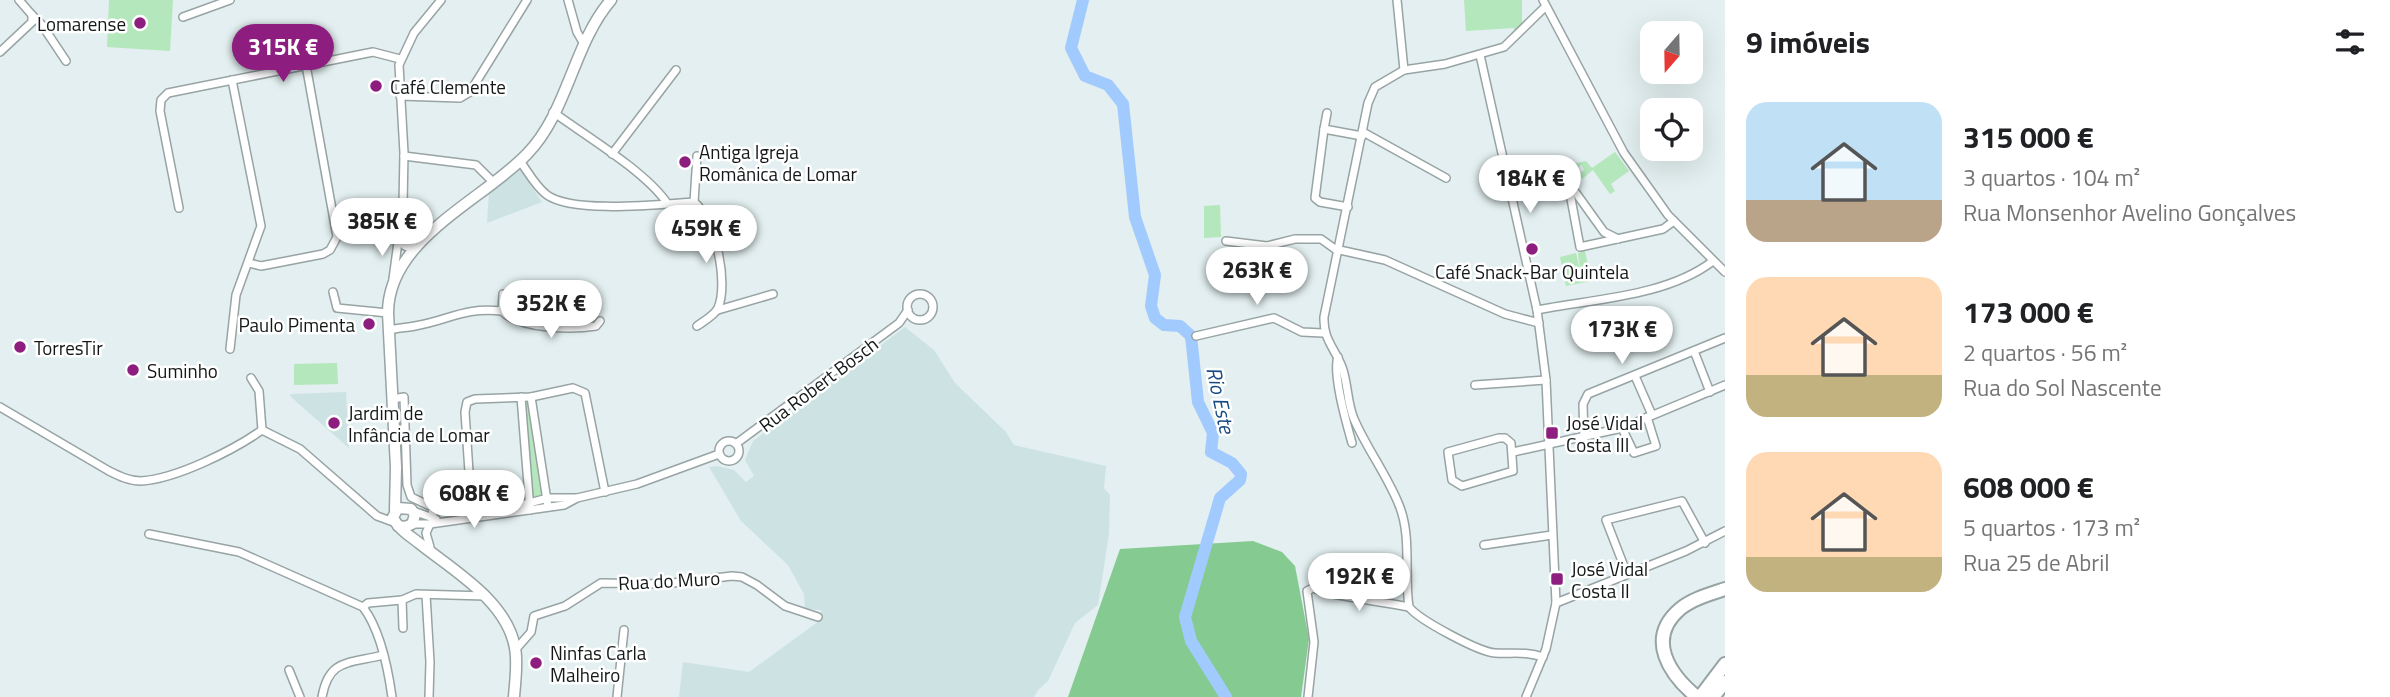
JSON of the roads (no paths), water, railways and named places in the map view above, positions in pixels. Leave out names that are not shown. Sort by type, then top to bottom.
[{"type":"highway","points":[[1725,589],[1679,610],[1666,630],[1666,662],[1672,674],[1698,697],[1717,687],[1725,664]]},
{"type":"main road","points":[[412,524],[405,527],[396,518],[396,467],[388,331],[388,298],[393,280],[429,234],[520,161],[544,131],[584,44],[611,0]]},
{"type":"main road","points":[[396,467],[411,509],[412,524],[444,562]]},
{"type":"main road","points":[[396,518],[411,509]]},
{"type":"main road","points":[[396,518],[485,596],[501,616],[516,649],[514,697]]},
{"type":"street","points":[[19,0],[43,24],[66,61]]},
{"type":"street","points":[[183,17],[230,0]]},
{"type":"street","points":[[393,280],[402,213],[404,156],[400,59],[414,33],[441,0]]},
{"type":"street","points":[[400,96],[460,97],[470,92],[527,0]]},
{"type":"street","points":[[568,0],[577,32],[584,44]]},
{"type":"street","points":[[1397,0],[1402,71]]},
{"type":"street","points":[[1409,607],[1404,580],[1405,531],[1400,507],[1352,415],[1346,378],[1338,357],[1323,333],[1362,134],[1375,87],[1402,71],[1480,55],[1514,40],[1544,4],[1614,138],[1674,221],[1725,272]]},
{"type":"street","points":[[0,52],[26,28],[32,15]]},
{"type":"street","points":[[179,208],[160,111],[161,100],[169,93],[373,52],[400,59]]},
{"type":"street","points":[[1480,55],[1537,310],[1546,380],[1556,603],[1543,657],[1526,697]]},
{"type":"street","points":[[249,263],[261,266],[323,254],[330,250],[337,237],[306,65]]},
{"type":"street","points":[[612,154],[676,71]]},
{"type":"street","points":[[230,349],[236,295],[261,226],[232,80]]},
{"type":"street","points":[[553,113],[612,154],[660,193],[667,203]]},
{"type":"street","points":[[1327,113],[1315,198],[1320,202],[1348,207]]},
{"type":"street","points":[[1324,130],[1362,134],[1446,178]]},
{"type":"street","points":[[404,156],[476,165],[493,182]]},
{"type":"street","points":[[697,156],[694,202],[705,214],[717,249],[722,290],[718,310]]},
{"type":"street","points":[[520,161],[544,193],[553,198],[604,206],[694,202]]},
{"type":"street","points":[[1566,172],[1580,247],[1663,229],[1674,221]]},
{"type":"street","points":[[1570,190],[1576,193],[1604,232],[1619,239]]},
{"type":"street","points":[[402,213],[415,250]]},
{"type":"street","points":[[409,229],[429,234]]},
{"type":"street","points":[[1596,244],[1604,232]]},
{"type":"street","points":[[398,239],[415,250]]},
{"type":"street","points":[[1226,241],[1266,246],[1295,239],[1321,239],[1338,250],[1385,260],[1505,314],[1539,323]]},
{"type":"street","points":[[1537,310],[1594,303],[1625,295],[1695,272],[1713,261]]},
{"type":"street","points":[[333,292],[337,308],[388,313]]},
{"type":"street","points":[[502,311],[503,294]]},
{"type":"street","points":[[697,326],[718,310],[773,294]]},
{"type":"street","points":[[916,296],[930,299],[933,306],[931,314],[925,319],[917,319],[908,310],[910,300],[916,296]]},
{"type":"street","points":[[388,331],[416,326],[454,313],[480,309],[502,311],[510,320],[571,329],[596,326],[600,321]]},
{"type":"street","name":"Rua Robert Bosch","points":[[737,443],[740,452],[736,459],[727,460],[719,454],[720,445],[725,441],[737,443],[899,323],[908,310]]},
{"type":"street","points":[[1196,337],[1274,318],[1302,332],[1323,333]]},
{"type":"street","name":"Rua Robert Bosch","points":[[899,323],[917,319]]},
{"type":"street","points":[[1584,439],[1584,398],[1588,394],[1725,338]]},
{"type":"street","points":[[1694,351],[1710,392]]},
{"type":"street","points":[[1338,357],[1335,364],[1341,401],[1352,443]]},
{"type":"street","points":[[1622,428],[1634,453],[1656,446],[1650,416],[1635,376]]},
{"type":"street","points":[[251,378],[258,391],[262,430]]},
{"type":"street","points":[[1475,385],[1546,380]]},
{"type":"street","points":[[1513,452],[1584,439],[1622,428],[1725,385]]},
{"type":"street","points":[[472,517],[467,402],[475,399],[531,397],[573,388],[585,393],[605,492]]},
{"type":"street","points":[[392,398],[404,397],[407,485],[411,497],[432,507],[431,521],[426,533],[430,547]]},
{"type":"street","points":[[521,397],[529,506]]},
{"type":"street","points":[[531,397],[548,508]]},
{"type":"street","points":[[1,408],[79,451],[109,471],[126,479],[142,481],[215,456],[262,430]]},
{"type":"street","points":[[262,430],[300,449],[369,508],[396,518]]},
{"type":"street","points":[[1506,438],[1513,452],[1513,471],[1510,474],[1462,486],[1452,480],[1448,452],[1506,438]]},
{"type":"street","points":[[529,506],[548,508],[577,498],[637,484],[719,454]]},
{"type":"street","points":[[412,524],[500,512],[529,506],[548,498],[577,498]]},
{"type":"street","points":[[1628,574],[1605,520],[1613,516],[1682,501],[1705,542]]},
{"type":"street","points":[[411,509],[431,521]]},
{"type":"street","points":[[1556,603],[1705,542],[1725,531]]},
{"type":"street","points":[[149,534],[239,552],[363,607],[370,616],[383,655],[392,697]]},
{"type":"street","points":[[1484,545],[1552,535]]},
{"type":"street","name":"Rua do Muro","points":[[516,649],[531,632],[534,616],[565,606],[597,584],[664,584],[706,577],[742,577],[785,606],[818,617]]},
{"type":"street","points":[[1308,697],[1314,642],[1307,591],[1312,589],[1348,598],[1378,600],[1409,607],[1429,624],[1492,653],[1520,651],[1543,657]]},
{"type":"street","points":[[363,607],[368,603],[401,600],[416,594],[485,596]]},
{"type":"street","points":[[426,595],[429,697]]},
{"type":"street","points":[[401,600],[403,628]]},
{"type":"street","points":[[617,697],[624,630]]},
{"type":"street","points":[[323,697],[326,677],[332,668],[383,655]]},
{"type":"street","points":[[289,670],[300,697]]},
{"type":"waterway","name":"Rio Este","points":[[1083,0],[1071,48],[1085,76],[1108,85],[1123,104],[1135,217],[1155,275],[1151,306],[1155,318],[1164,325],[1180,326],[1191,336],[1198,402],[1213,433],[1211,452],[1232,463],[1241,474],[1240,480],[1220,498],[1185,617],[1191,641],[1226,697]]},
{"type":"place","name":"Lomarense","points":[[140,23]]},
{"type":"place","name":"Café Clemente","points":[[376,86]]},
{"type":"place","name":"Antiga Igreja Românica de Lomar","points":[[685,162]]},
{"type":"place","name":"Café Snack-Bar Quintela","points":[[1532,249]]},
{"type":"place","name":"Paulo Pimenta","points":[[369,324]]},
{"type":"place","name":"TorresTir","points":[[20,347]]},
{"type":"place","name":"Suminho","points":[[133,370]]},
{"type":"place","name":"Jardim de Infância de Lomar","points":[[334,423]]},
{"type":"place","name":"José Vidal Costa III","points":[[1552,433]]},
{"type":"place","name":"José Vidal Costa II","points":[[1557,579]]},
{"type":"place","name":"Ninfas Carla Malheiro","points":[[536,663]]}]
